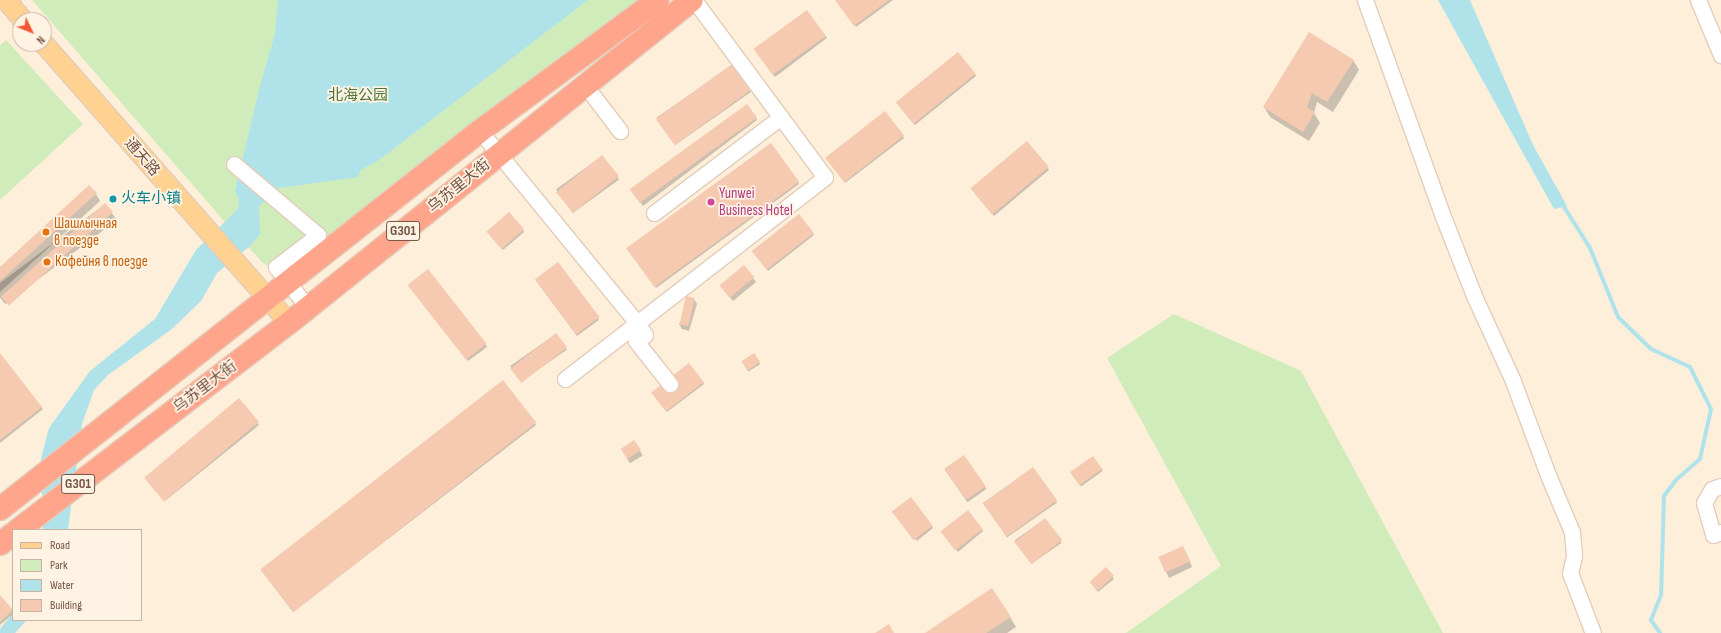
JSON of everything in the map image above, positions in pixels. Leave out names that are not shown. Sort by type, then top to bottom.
[{"type":"highway","name":"乌苏里大街","points":[[0,510],[480,131],[658,0]]},
{"type":"highway","name":"乌苏里大街","points":[[19,529],[308,308],[693,0]]},
{"type":"highway","points":[[0,544],[12,535]]},
{"type":"main road","points":[[6,0],[16,12]]},
{"type":"main road","name":"通天路","points":[[51,52],[288,323]]},
{"type":"street","points":[[565,379],[825,177],[693,0]]},
{"type":"street","points":[[1365,0],[1442,214],[1475,298],[1513,381],[1548,475],[1572,532],[1574,556],[1570,573],[1593,633]]},
{"type":"street","points":[[1698,0],[1721,55]]},
{"type":"street","points":[[585,85],[620,131]]},
{"type":"street","points":[[654,213],[781,117]]},
{"type":"street","points":[[480,131],[637,323],[645,335],[636,341],[670,384]]},
{"type":"street","points":[[234,164],[318,235],[276,267],[308,308]]},
{"type":"street","points":[[1721,486],[1712,489],[1704,503],[1713,535],[1721,532]]},
{"type":"green space","name":"北海公园","points":[[32,0],[639,0],[304,259],[292,267],[283,269],[272,268],[264,264],[224,221],[52,23],[52,12],[42,12]]},
{"type":"green space","points":[[6,40],[12,47],[12,52],[17,52],[83,124],[0,200],[0,45]]},
{"type":"green space","points":[[1174,314],[1301,371],[1443,633],[1126,633],[1221,566],[1107,358]]},
{"type":"water","name":"北海公园","points":[[278,0],[588,0],[379,160],[361,170],[358,177],[279,188],[259,206],[260,234],[250,246],[217,273],[201,301],[172,329],[108,375],[94,390],[82,424],[68,529],[43,529],[41,458],[49,428],[90,371],[155,319],[196,250],[238,209],[239,200],[235,191],[260,86],[275,34]]},
{"type":"water","points":[[1438,0],[1470,0],[1533,145],[1567,206],[1554,209]]},
{"type":"water","points":[[12,614],[12,621],[26,621],[15,633],[0,633],[0,629]]},
{"type":"building","points":[[835,0],[889,0],[854,26]]},
{"type":"building","points":[[807,10],[826,36],[772,75],[754,49]]},
{"type":"building","points":[[1309,32],[1354,60],[1327,102],[1312,93],[1307,108],[1315,112],[1303,132],[1263,107]]},
{"type":"building","points":[[958,52],[976,74],[913,124],[896,102]]},
{"type":"building","points":[[732,64],[751,90],[675,145],[656,119]]},
{"type":"building","points":[[747,104],[757,118],[640,203],[630,189]]},
{"type":"building","points":[[885,111],[904,135],[844,182],[825,158]]},
{"type":"building","points":[[1027,141],[1049,167],[992,215],[970,189]]},
{"type":"building","points":[[771,143],[799,182],[654,287],[626,248]]},
{"type":"building","points":[[602,155],[619,176],[573,213],[556,192]]},
{"type":"building","points":[[89,185],[97,193],[0,281],[0,267]]},
{"type":"building","points":[[105,203],[113,212],[9,306],[1,297]]},
{"type":"building","points":[[509,212],[524,229],[501,249],[486,232]]},
{"type":"building","points":[[799,214],[814,233],[766,270],[752,251]]},
{"type":"building","points":[[558,262],[600,317],[576,335],[535,279]]},
{"type":"building","points":[[744,265],[754,277],[730,298],[719,286]]},
{"type":"building","points":[[428,269],[486,344],[466,360],[408,285]]},
{"type":"building","points":[[686,296],[695,298],[688,326],[679,324]]},
{"type":"building","points":[[556,333],[567,347],[521,383],[510,369]]},
{"type":"building","points":[[0,353],[42,407],[0,440]]},
{"type":"building","points":[[754,353],[760,362],[748,371],[742,361]]},
{"type":"building","points":[[689,363],[704,382],[666,411],[651,393]]},
{"type":"building","points":[[503,380],[536,423],[294,612],[260,570]]},
{"type":"building","points":[[239,398],[259,422],[164,501],[144,478]]},
{"type":"building","points":[[634,440],[641,450],[628,459],[621,449]]},
{"type":"building","points":[[964,455],[986,486],[966,500],[944,469]]},
{"type":"building","points":[[1093,456],[1102,469],[1079,485],[1070,472]]},
{"type":"building","points":[[1033,467],[1057,500],[1007,537],[983,503]]},
{"type":"building","points":[[911,497],[933,526],[913,540],[892,511]]},
{"type":"building","points":[[968,510],[983,529],[955,550],[940,532]]},
{"type":"building","points":[[1045,518],[1062,540],[1032,564],[1014,542]]},
{"type":"building","points":[[1183,546],[1190,562],[1165,573],[1158,557]]},
{"type":"building","points":[[1106,567],[1114,576],[1098,591],[1090,582]]},
{"type":"building","points":[[992,588],[1011,617],[986,633],[925,633]]},
{"type":"building","points":[[0,595],[12,609],[12,611],[0,622]]},
{"type":"building","points":[[889,624],[894,633],[875,633]]},
{"type":"waterway","points":[[1564,207],[1590,248],[1618,317],[1651,349],[1690,367],[1711,409],[1700,459],[1676,480],[1664,496],[1661,595],[1651,620],[1660,633]]},
{"type":"place","name":"火车小镇","points":[[113,199]]},
{"type":"place","name":"Yunwei Business Hotel","points":[[711,202]]},
{"type":"place","name":"Шашлычная в поезде","points":[[46,232]]},
{"type":"place","name":"Кофейня в поезде","points":[[47,262]]}]
